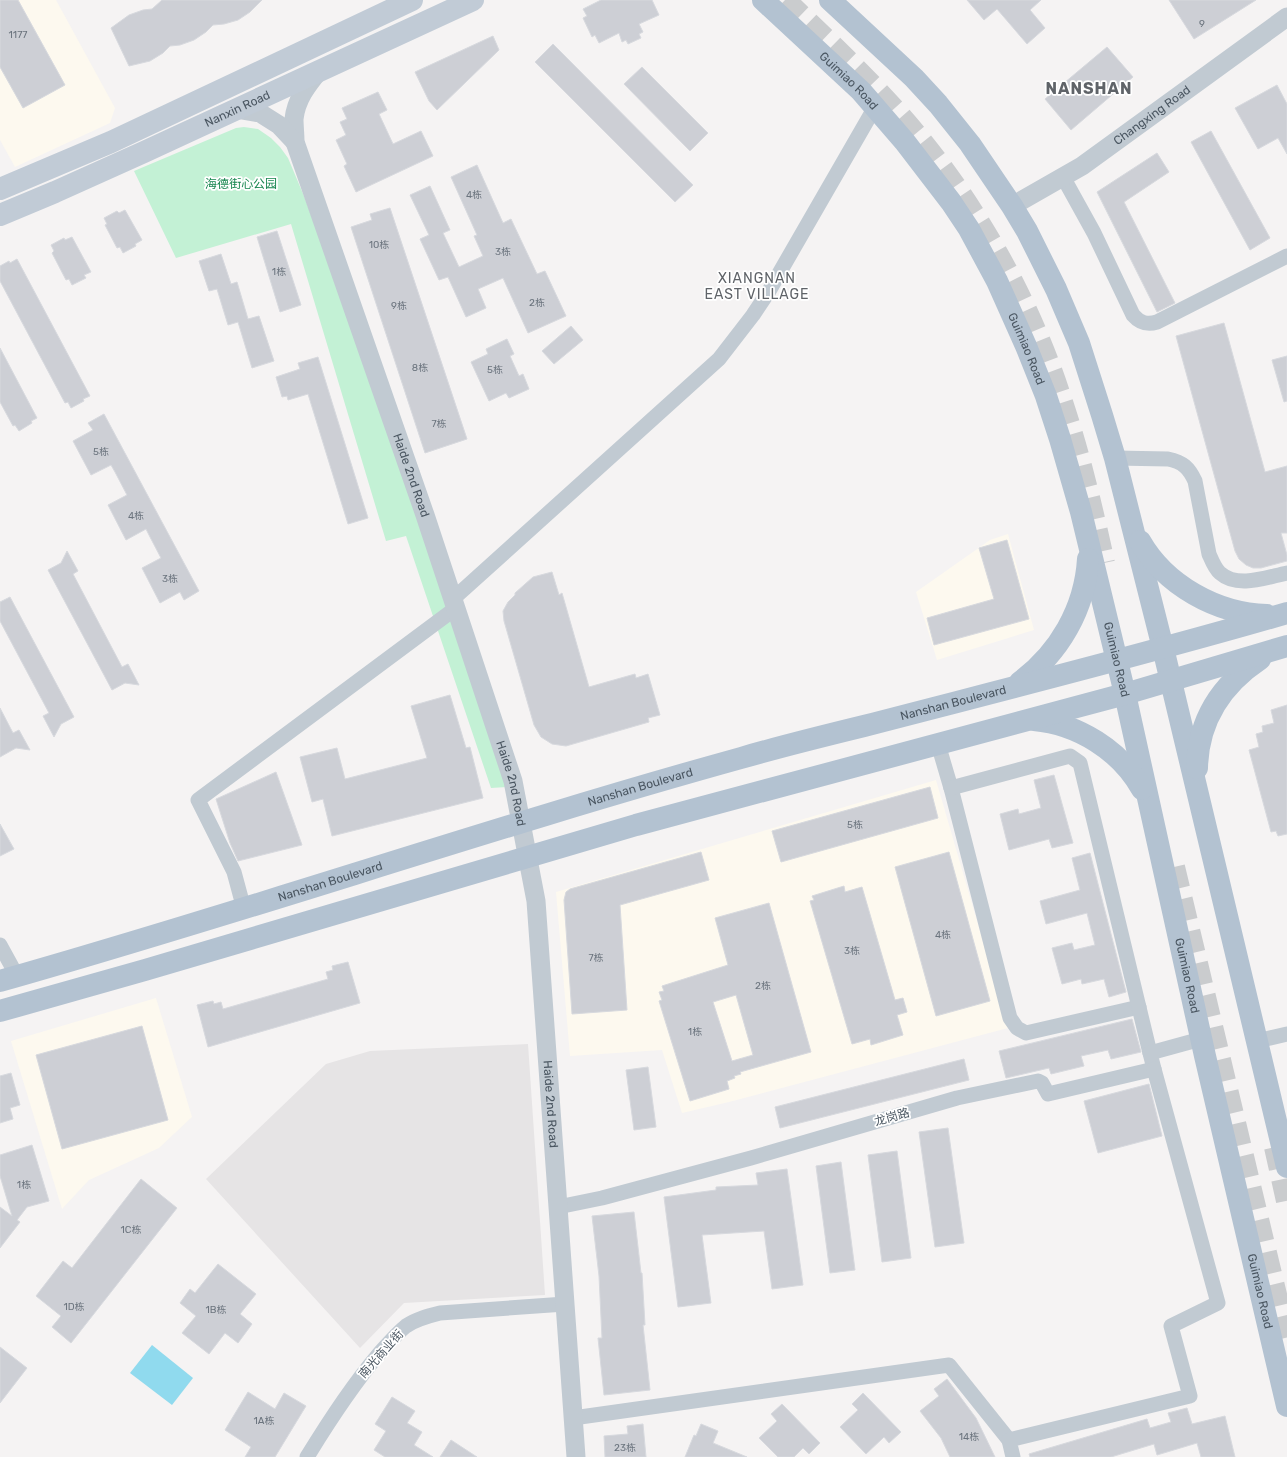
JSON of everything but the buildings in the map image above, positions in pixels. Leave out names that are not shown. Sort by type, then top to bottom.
[{"type":"main road","name":"Nanxin Road","points":[[0,189],[111,142],[412,0]]},
{"type":"main road","name":"Nanxin Road","points":[[0,215],[55,192],[473,0]]},
{"type":"main road","name":"Guimiao Road","points":[[764,0],[828,60],[875,107],[906,142],[951,202],[969,229],[997,281],[1046,396],[1072,478],[1117,660],[1201,1039],[1287,1406]]},
{"type":"main road","points":[[830,0],[888,53],[938,104],[970,144],[1012,206],[1042,260],[1068,315],[1089,373],[1115,458],[1198,791],[1287,1167]]},
{"type":"main road","points":[[1132,528],[1152,559],[1174,580],[1194,594],[1210,602],[1239,611],[1262,614],[1284,614]]},
{"type":"main road","points":[[1014,687],[1040,666],[1070,626],[1084,589],[1089,544]]},
{"type":"main road","name":"Nanshan Boulevard","points":[[9,979],[244,909],[521,822],[743,757],[1163,648],[1284,614]]},
{"type":"main road","points":[[0,1011],[636,824],[1125,694],[1287,646]]},
{"type":"main road","points":[[1198,791],[1196,776],[1199,744],[1209,715],[1216,701],[1236,677],[1248,667],[1261,658],[1287,646]]},
{"type":"main road","points":[[1026,720],[1056,724],[1084,734],[1097,742],[1120,760],[1135,778],[1147,797]]},
{"type":"street","name":"Changxing Road","points":[[1012,206],[1082,166],[1287,17]]},
{"type":"street","name":"Haide 2nd Road","points":[[319,71],[304,89],[298,102],[294,118],[295,142],[455,603],[513,781],[528,857],[536,901],[576,1457]]},
{"type":"street","points":[[244,909],[234,872],[198,800],[455,603],[718,359],[741,332],[769,291],[875,107]]},
{"type":"street","name":"Haide 2nd Road","points":[[236,109],[260,113],[278,125],[295,142]]},
{"type":"street","points":[[1063,177],[1094,233],[1133,315],[1142,323],[1152,324],[1158,322],[1287,256]]},
{"type":"street","points":[[1115,458],[1168,459],[1185,465],[1196,481],[1209,554],[1219,573],[1237,581],[1250,581],[1287,573]]},
{"type":"street","points":[[938,744],[951,788],[1010,1018],[1017,1028],[1026,1033],[1139,1007]]},
{"type":"street","points":[[951,788],[1070,756],[1080,763],[1154,1069],[1218,1303],[1172,1326],[1190,1396],[1009,1440]]},
{"type":"street","points":[[0,945],[9,979]]},
{"type":"street","points":[[1257,1041],[1287,1034]]},
{"type":"street","points":[[1150,1053],[1201,1039]]},
{"type":"street","name":"龙岗路","points":[[558,1207],[602,1198],[751,1158],[957,1098],[1038,1082],[1042,1083],[1048,1094],[1154,1069]]},
{"type":"street","name":"南光商业街","points":[[307,1457],[346,1396],[364,1372],[404,1328],[412,1322],[440,1313],[565,1304]]},
{"type":"street","points":[[573,1418],[949,1365],[1009,1440],[1013,1457]]},
{"type":"shaded area","points":[[0,0],[56,0],[115,108],[110,123],[15,167],[0,140]]},
{"type":"shaded area","points":[[1008,534],[1034,630],[937,660],[916,592],[990,540]]},
{"type":"shaded area","points":[[936,780],[1008,1028],[729,1102],[682,1113],[662,1050],[570,1056],[556,892]]},
{"type":"shaded area","points":[[156,998],[192,1117],[159,1148],[89,1180],[62,1209],[11,1041]]},
{"type":"shaded area","points":[[528,1044],[545,1295],[404,1303],[360,1348],[206,1179],[326,1064],[370,1051]]},
{"type":"green space","name":"海德街心公园","points":[[244,127],[258,129],[271,138],[280,147],[288,158],[304,196],[373,383],[507,787],[491,788],[406,536],[386,541],[291,224],[176,258],[134,171],[236,128]]},
{"type":"water","points":[[152,1345],[193,1378],[172,1405],[130,1373]]},
{"type":"tunnel","points":[[785,0],[871,84],[919,138],[942,167],[963,198],[1002,262],[1035,330],[1061,399],[1085,481],[1104,563]]},
{"type":"tunnel","points":[[1174,867],[1287,1341]]},
{"type":"tunnel","points":[[1275,1147],[1287,1201]]},
{"type":"district","name":"NANSHAN","points":[[1089,88]]},
{"type":"district","name":"XIANGNAN EAST VILLAGE","points":[[757,286]]}]
